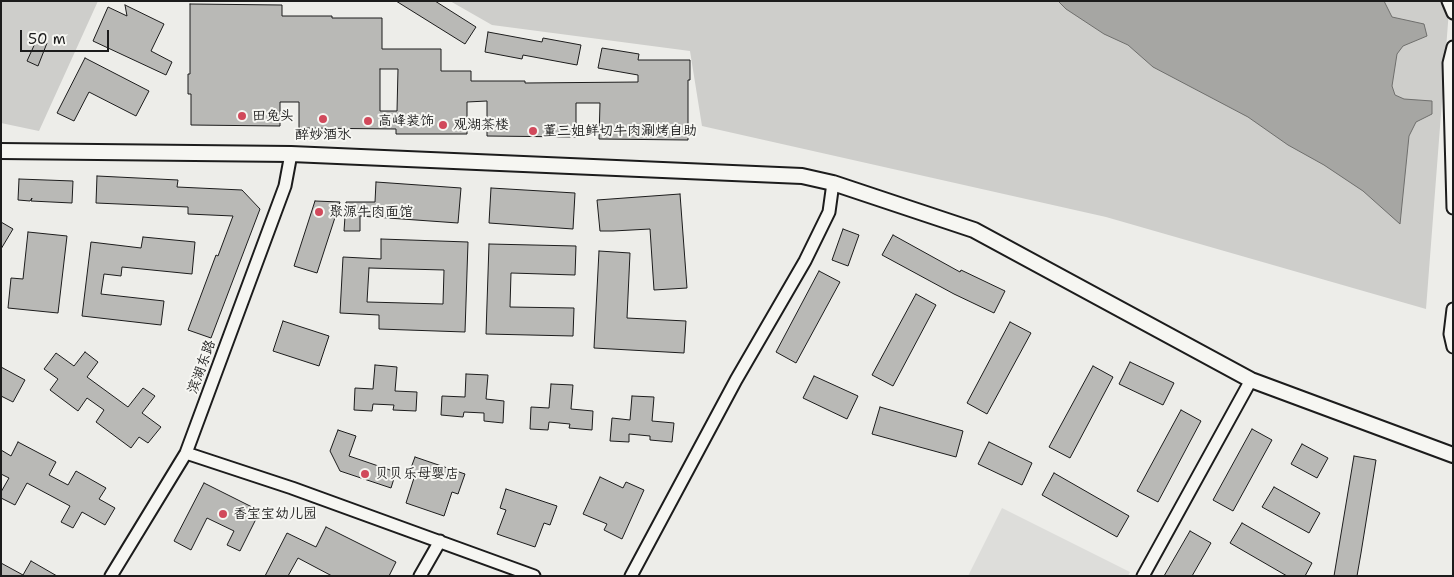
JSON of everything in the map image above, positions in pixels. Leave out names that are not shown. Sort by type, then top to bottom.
[{"type":"street","points":[[1448,1],[1453,13]]},
{"type":"street","points":[[1453,47],[1449,63],[1453,208]]},
{"type":"street","points":[[1,151],[292,154],[802,176],[833,183],[974,230],[1251,380],[1453,455]]},
{"type":"street","name":"滨湖东路","points":[[111,576],[186,453],[285,186],[292,154]]},
{"type":"street","points":[[631,576],[736,380],[805,261],[829,212],[833,183]]},
{"type":"street","points":[[1453,309],[1450,334],[1453,347]]},
{"type":"street","points":[[1143,576],[1251,380]]},
{"type":"street","points":[[186,453],[292,488],[534,576]]},
{"type":"street","points":[[420,576],[440,541]]},
{"type":"shaded area","points":[[1,1],[98,1],[39,131],[1,123]]},
{"type":"shaded area","points":[[450,1],[1445,1],[1449,10],[1426,309],[1106,217],[702,126],[690,51],[492,25]]},
{"type":"shaded area","points":[[1058,1],[1384,1],[1392,17],[1424,24],[1427,36],[1403,46],[1397,54],[1392,86],[1395,95],[1404,99],[1432,101],[1432,114],[1416,122],[1409,136],[1400,224],[1363,191],[1324,165],[1288,145],[1248,117],[1153,67],[1128,45],[1104,34],[1066,9]]},
{"type":"shaded area","points":[[1002,508],[1130,572],[1128,576],[968,576]]},
{"type":"building","points":[[396,1],[435,1],[476,27],[465,44]]},
{"type":"building","points":[[190,4],[282,5],[282,16],[382,18],[382,49],[441,49],[441,71],[471,71],[471,81],[525,81],[525,83],[638,82],[638,75],[598,68],[602,48],[639,54],[638,60],[690,60],[688,140],[599,139],[600,103],[576,103],[576,137],[487,136],[487,101],[467,102],[467,134],[396,134],[396,129],[299,128],[299,102],[280,102],[280,126],[191,125],[191,94],[188,94],[188,74],[190,74]],"holes":[[[380,69],[398,69],[397,111],[380,111]]]},
{"type":"building","points":[[125,5],[164,24],[151,51],[172,62],[166,75],[93,41],[108,7],[127,16]]},
{"type":"building","points":[[488,32],[542,42],[543,38],[581,45],[577,65],[523,55],[522,59],[485,52]]},
{"type":"building","points":[[37,39],[47,43],[38,66],[27,61]]},
{"type":"building","points":[[85,58],[149,91],[136,116],[89,92],[74,121],[57,113]]},
{"type":"building","points":[[97,176],[178,180],[177,187],[242,190],[260,209],[211,338],[188,330],[233,216],[188,214],[188,207],[96,203]]},
{"type":"building","points":[[19,179],[73,181],[72,203],[31,201],[32,198],[30,201],[18,200]]},
{"type":"building","points":[[376,182],[461,188],[458,223],[360,216],[360,231],[344,231],[346,202],[375,202]]},
{"type":"building","points":[[491,188],[575,193],[573,229],[489,223]]},
{"type":"building","points":[[680,194],[687,288],[654,290],[650,229],[600,231],[597,200]]},
{"type":"building","points":[[315,201],[340,202],[317,273],[294,266]]},
{"type":"building","points":[[1,222],[13,229],[1,249]]},
{"type":"building","points":[[843,229],[859,235],[848,266],[832,260]]},
{"type":"building","points":[[28,232],[67,236],[58,313],[8,308],[11,278],[23,279]]},
{"type":"building","points":[[893,235],[960,272],[961,270],[1005,291],[994,313],[954,294],[882,255]]},
{"type":"building","points":[[143,237],[195,242],[192,274],[122,267],[121,276],[104,274],[101,294],[164,301],[161,325],[82,316],[91,242],[141,248]]},
{"type":"building","points":[[381,239],[468,242],[465,332],[379,329],[379,315],[340,313],[343,257],[381,259]],"holes":[[[369,268],[444,270],[443,304],[367,302]]]},
{"type":"building","points":[[489,244],[576,246],[575,275],[511,273],[510,307],[574,308],[573,336],[486,334]]},
{"type":"building","points":[[599,251],[630,253],[627,318],[686,321],[684,353],[594,348]]},
{"type":"building","points":[[819,271],[840,282],[796,363],[776,352]]},
{"type":"building","points":[[916,294],[936,305],[893,386],[872,375]]},
{"type":"building","points":[[283,321],[329,336],[319,366],[273,351]]},
{"type":"building","points":[[1010,322],[1031,333],[987,414],[967,403]]},
{"type":"building","points":[[85,352],[98,362],[87,377],[128,407],[143,388],[155,396],[142,413],[161,427],[148,443],[139,437],[131,448],[96,422],[104,410],[87,398],[78,411],[50,390],[58,379],[44,369],[56,353],[74,366]]},
{"type":"building","points":[[1130,362],[1174,383],[1163,405],[1119,384]]},
{"type":"building","points":[[375,365],[397,367],[395,391],[417,392],[416,411],[393,410],[394,405],[373,404],[372,411],[354,410],[355,388],[373,389]]},
{"type":"building","points":[[1093,366],[1113,377],[1070,458],[1049,447]]},
{"type":"building","points":[[1,367],[25,380],[13,402],[1,396]]},
{"type":"building","points":[[466,374],[488,375],[486,399],[504,401],[503,423],[484,421],[484,413],[464,412],[463,417],[441,415],[442,396],[465,397]]},
{"type":"building","points":[[814,376],[858,396],[847,419],[803,398]]},
{"type":"building","points":[[551,384],[573,385],[571,409],[593,411],[592,430],[569,428],[570,424],[549,422],[548,430],[530,429],[531,407],[549,408]]},
{"type":"building","points":[[632,396],[654,397],[652,421],[674,423],[672,442],[650,440],[650,436],[629,434],[629,442],[610,441],[612,418],[630,420]]},
{"type":"building","points":[[880,407],[963,431],[956,457],[872,434]]},
{"type":"building","points":[[1181,410],[1201,421],[1158,502],[1137,491]]},
{"type":"building","points":[[1252,429],[1272,440],[1233,511],[1213,500]]},
{"type":"building","points":[[338,430],[356,436],[349,456],[396,472],[391,488],[340,471],[330,451]]},
{"type":"building","points":[[18,442],[56,462],[49,475],[68,485],[76,471],[106,488],[99,499],[115,508],[105,525],[82,512],[73,528],[61,522],[70,506],[27,483],[15,505],[1,498],[1,492],[9,478],[1,474],[1,450],[11,456]]},
{"type":"building","points":[[989,442],[1032,463],[1022,485],[978,464]]},
{"type":"building","points":[[1302,444],[1328,458],[1317,478],[1291,464]]},
{"type":"building","points":[[1354,456],[1376,460],[1361,553],[1357,576],[1334,576]]},
{"type":"building","points":[[415,457],[465,474],[458,494],[452,492],[444,516],[406,503],[414,478],[408,476]]},
{"type":"building","points":[[1054,473],[1129,516],[1117,537],[1042,495]]},
{"type":"building","points":[[600,477],[623,488],[626,482],[644,490],[622,539],[604,530],[607,524],[583,514]]},
{"type":"building","name":"香宝宝幼儿园","points":[[204,483],[260,511],[240,551],[227,545],[234,531],[207,518],[191,550],[174,541]]},
{"type":"building","points":[[1274,487],[1320,513],[1309,533],[1262,507]]},
{"type":"building","points":[[506,489],[557,506],[550,525],[544,523],[535,547],[497,534],[506,510],[500,508]]},
{"type":"building","points":[[1242,523],[1312,563],[1305,576],[1287,576],[1230,543]]},
{"type":"building","points":[[326,527],[396,562],[389,576],[332,576],[298,558],[288,576],[265,576],[287,533],[316,547]]},
{"type":"building","points":[[1190,531],[1211,543],[1192,576],[1164,576]]},
{"type":"building","points":[[31,561],[57,576],[1,576],[1,563],[23,575]]},
{"type":"place","name":"田兔头","points":[[242,116]]},
{"type":"place","name":"醉妙酒水","points":[[323,119]]},
{"type":"place","name":"高峰装饰","points":[[368,121]]},
{"type":"place","name":"观湖茶楼","points":[[443,125]]},
{"type":"place","name":"董三姐鲜切牛肉涮烤自助","points":[[533,131]]},
{"type":"place","name":"聚源牛肉面馆","points":[[319,212]]},
{"type":"place","name":"贝贝乐母婴店","points":[[365,474]]},
{"type":"place","name":"香宝宝幼儿园","points":[[223,514]]}]
